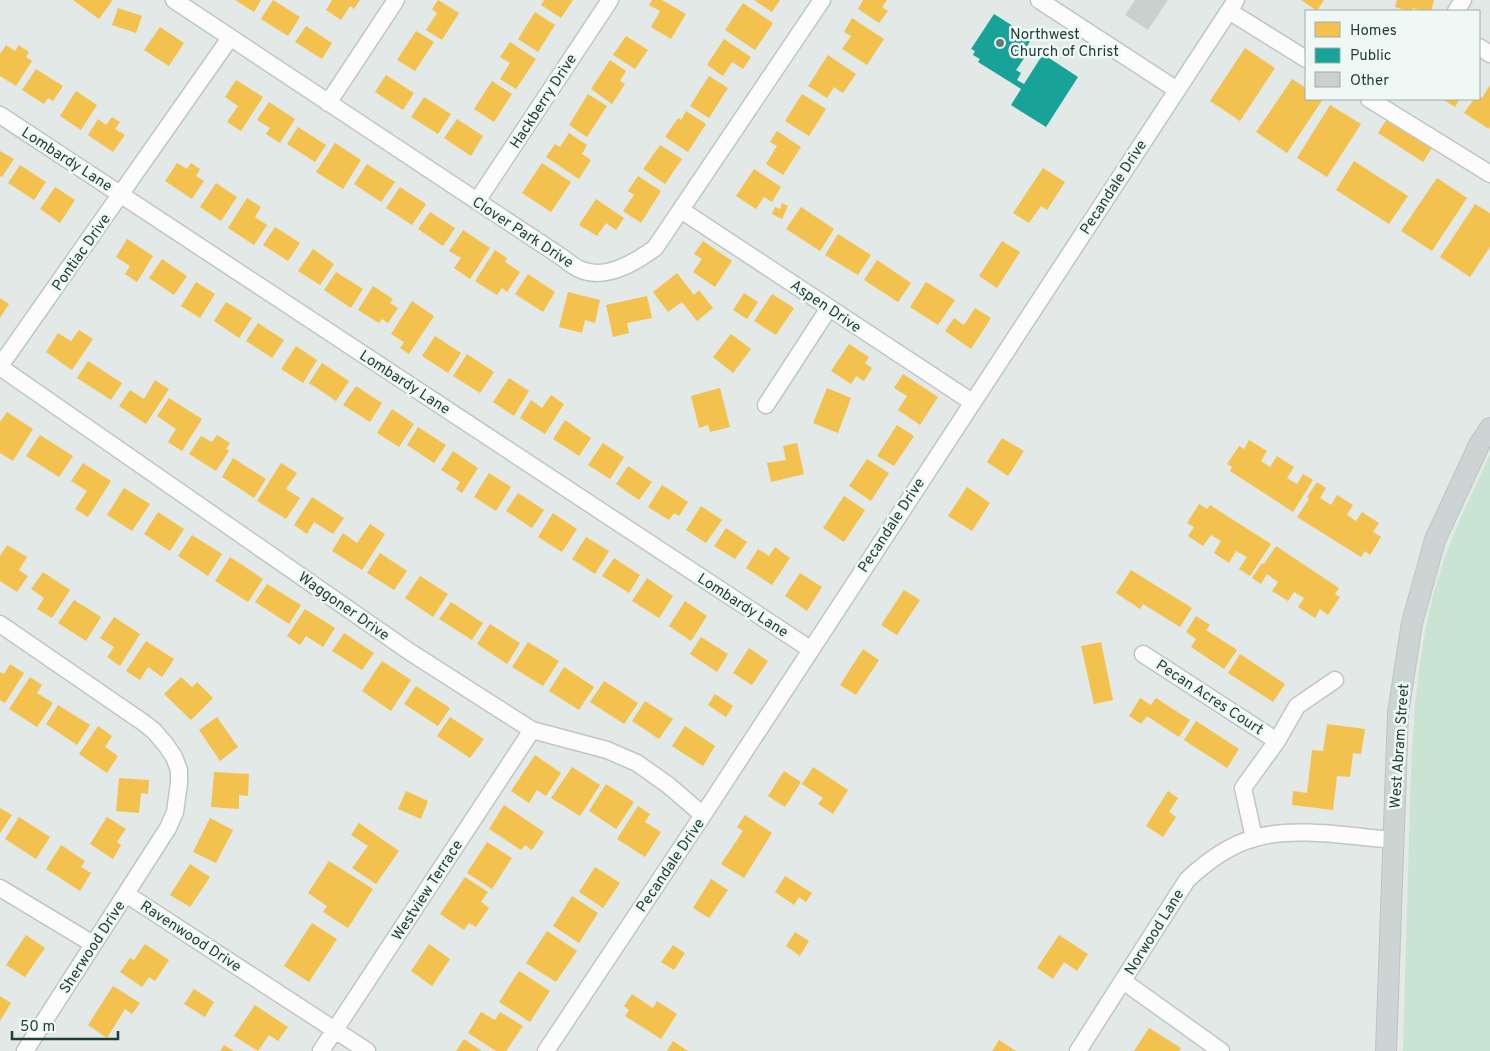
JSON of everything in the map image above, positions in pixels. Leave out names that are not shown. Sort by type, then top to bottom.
[{"type":"main road","name":"West Abram Street","points":[[1386,1051],[1398,713],[1412,623],[1435,540],[1480,443],[1490,428]]},
{"type":"street","points":[[328,103],[396,0]]},
{"type":"street","name":"Hackberry Drive","points":[[477,202],[610,0]]},
{"type":"street","name":"Clover Park Drive","points":[[178,1],[230,38],[581,270],[600,272],[636,262],[654,248],[822,0]]},
{"type":"street","points":[[1039,0],[1177,90]]},
{"type":"street","points":[[1233,6],[1305,58]]},
{"type":"street","name":"Pecandale Drive","points":[[546,1051],[703,815],[810,648],[1233,6]]},
{"type":"street","name":"Pontiac Drive","points":[[0,367],[230,38]]},
{"type":"street","points":[[1372,100],[1490,174]]},
{"type":"street","name":"Lombardy Lane","points":[[0,115],[810,648]]},
{"type":"street","name":"Aspen Drive","points":[[681,210],[972,402]]},
{"type":"street","points":[[766,405],[829,308]]},
{"type":"street","name":"Waggoner Drive","points":[[0,367],[410,652],[532,730],[607,750],[637,763],[668,785],[703,815]]},
{"type":"street","name":"Ravenwood Drive","points":[[0,624],[149,727],[174,757],[179,770],[179,783],[174,812],[158,845],[126,894],[367,1051]]},
{"type":"street","name":"Pecan Acres Court","points":[[1143,654],[1277,741]]},
{"type":"street","points":[[1254,838],[1244,788],[1277,741],[1297,706],[1335,680]]},
{"type":"street","name":"Westview Terrace","points":[[321,1051],[532,730]]},
{"type":"street","name":"Norwood Lane","points":[[1078,1051],[1187,880],[1220,853],[1254,838],[1279,833],[1394,840]]},
{"type":"street","points":[[0,888],[93,944]]},
{"type":"street","name":"Sherwood Drive","points":[[25,1051],[126,894]]},
{"type":"street","points":[[1122,981],[1221,1051]]},
{"type":"green space","points":[[1490,455],[1490,1051],[1403,1051],[1411,777],[1417,684],[1427,622],[1439,574],[1459,522]]},
{"type":"building: Homes","points":[[73,0],[111,0],[112,1],[99,19]]},
{"type":"building: Homes","points":[[235,0],[261,0],[254,12]]},
{"type":"building: Homes","points":[[273,0],[300,17],[288,36],[261,19]]},
{"type":"building: Homes","points":[[332,0],[360,0],[354,9],[350,6],[341,20],[326,10]]},
{"type":"building: Homes","points":[[438,0],[459,13],[442,40],[426,30],[437,13],[432,9]]},
{"type":"building: Homes","points":[[544,0],[573,0],[561,18],[541,5]]},
{"type":"building: Homes","points":[[652,0],[662,0],[686,14],[671,39],[651,27],[660,11],[649,5]]},
{"type":"building: Homes","points":[[754,0],[780,0],[772,12]]},
{"type":"building: Homes","points":[[863,0],[887,0],[882,7],[888,11],[879,23],[858,9]]},
{"type":"building: Homes","points":[[1301,0],[1324,0],[1318,10]]},
{"type":"building: Homes","points":[[1397,0],[1434,0],[1431,10],[1413,8],[1412,10],[1406,10],[1395,7]]},
{"type":"building: Homes","points":[[743,3],[773,23],[755,50],[725,30]]},
{"type":"building: Homes","points":[[118,8],[142,16],[136,33],[112,25]]},
{"type":"building: Homes","points":[[535,12],[555,25],[538,52],[518,39]]},
{"type":"building: Homes","points":[[852,18],[884,39],[867,65],[842,49],[851,36],[844,32]]},
{"type":"building: Homes","points":[[306,26],[332,43],[322,59],[295,42]]},
{"type":"building: Homes","points":[[160,27],[184,43],[169,66],[144,50]]},
{"type":"building: Homes","points":[[416,31],[434,42],[415,71],[397,60]]},
{"type":"building: Homes","points":[[626,36],[648,50],[635,69],[613,55]]},
{"type":"building: Homes","points":[[724,39],[751,57],[743,69],[732,62],[723,76],[707,65]]},
{"type":"building: Homes","points":[[510,42],[536,59],[516,89],[500,79],[510,63],[500,57]]},
{"type":"building: Homes","points":[[6,45],[15,51],[19,45],[29,52],[26,57],[32,61],[16,86],[0,76],[0,54]]},
{"type":"building: Homes","points":[[1245,48],[1275,68],[1240,121],[1210,101]]},
{"type":"building: Homes","points":[[828,55],[856,74],[843,93],[834,87],[827,98],[808,86]]},
{"type":"building: Homes","points":[[610,60],[626,71],[620,81],[625,84],[612,104],[591,89]]},
{"type":"building: Homes","points":[[36,69],[63,86],[53,101],[48,98],[44,104],[22,90]]},
{"type":"building: Homes","points":[[386,75],[414,93],[403,110],[375,92]]},
{"type":"building: Homes","points":[[709,76],[728,88],[709,118],[690,106]]},
{"type":"building: Homes","points":[[1292,79],[1305,87],[1305,100],[1322,100],[1287,153],[1256,132]]},
{"type":"building: Homes","points":[[236,80],[263,97],[241,131],[227,122],[238,106],[225,97]]},
{"type":"building: Homes","points":[[492,81],[512,94],[494,122],[474,109]]},
{"type":"building: Homes","points":[[1490,85],[1489,129],[1464,113],[1473,100],[1480,100],[1480,97],[1482,98]]},
{"type":"building: Homes","points":[[76,91],[97,105],[81,130],[60,116]]},
{"type":"building: Homes","points":[[588,94],[607,106],[587,137],[569,125]]},
{"type":"building: Homes","points":[[802,94],[826,109],[809,136],[785,121]]},
{"type":"building: Homes","points":[[424,97],[451,114],[438,134],[411,117]]},
{"type":"building: Homes","points":[[1444,100],[1459,100],[1455,107]]},
{"type":"building: Homes","points":[[269,102],[295,119],[280,143],[266,134],[270,128],[257,120]]},
{"type":"building: Homes","points":[[1330,105],[1361,124],[1327,177],[1297,158]]},
{"type":"building: Homes","points":[[686,111],[706,124],[688,152],[665,137],[678,118],[681,120]]},
{"type":"building: Homes","points":[[1389,116],[1434,145],[1423,162],[1378,133]]},
{"type":"building: Homes","points":[[112,117],[120,122],[115,129],[125,135],[113,152],[88,135],[98,119],[106,125]]},
{"type":"building: Homes","points":[[457,119],[483,136],[471,156],[444,138]]},
{"type":"building: Homes","points":[[298,127],[326,145],[315,162],[287,144]]},
{"type":"building: Homes","points":[[777,131],[801,147],[783,175],[766,164],[777,146],[770,142]]},
{"type":"building: Homes","points":[[569,133],[587,145],[582,154],[591,160],[579,179],[546,157],[555,144],[560,147]]},
{"type":"building: Homes","points":[[335,143],[361,160],[343,189],[316,172]]},
{"type":"building: Homes","points":[[660,145],[682,159],[665,184],[643,169]]},
{"type":"building: Homes","points":[[0,151],[14,159],[2,177],[0,176]]},
{"type":"building: Homes","points":[[1354,161],[1408,196],[1389,224],[1336,190]]},
{"type":"building: Homes","points":[[177,163],[187,169],[191,163],[200,169],[196,176],[204,181],[192,199],[165,181]]},
{"type":"building: Homes","points":[[542,163],[571,182],[551,212],[522,193]]},
{"type":"building: Homes","points":[[367,164],[395,182],[381,202],[354,184]]},
{"type":"building: Homes","points":[[20,165],[46,182],[34,200],[8,183]]},
{"type":"building: Homes","points":[[1043,168],[1065,182],[1047,210],[1041,206],[1029,223],[1013,213]]},
{"type":"building: Homes","points":[[754,169],[781,187],[772,202],[764,197],[756,209],[736,196]]},
{"type":"building: Homes","points":[[638,176],[661,191],[641,223],[623,211],[634,195],[628,191]]},
{"type":"building: Homes","points":[[1437,178],[1467,198],[1432,251],[1401,231]]},
{"type":"building: Homes","points":[[216,183],[237,197],[221,221],[200,207]]},
{"type":"building: Homes","points":[[55,187],[75,200],[60,223],[40,209]]},
{"type":"building: Homes","points":[[400,187],[426,204],[412,225],[386,208]]},
{"type":"building: Homes","points":[[247,198],[261,207],[255,217],[267,225],[254,245],[228,228]]},
{"type":"building: Homes","points":[[596,199],[624,218],[616,230],[606,223],[597,236],[579,225]]},
{"type":"building: Homes","points":[[782,203],[788,206],[782,219],[772,214],[775,207],[780,209]]},
{"type":"building: Homes","points":[[1475,204],[1490,213],[1490,247],[1470,277],[1440,257]]},
{"type":"building: Homes","points":[[801,207],[834,229],[820,251],[786,229]]},
{"type":"building: Homes","points":[[430,212],[455,228],[443,246],[418,229]]},
{"type":"building: Homes","points":[[275,227],[300,243],[288,261],[263,245]]},
{"type":"building: Homes","points":[[463,230],[490,248],[470,279],[454,268],[461,258],[449,251]]},
{"type":"building: Homes","points":[[838,234],[871,255],[858,275],[825,255]]},
{"type":"building: Homes","points":[[127,239],[153,256],[137,282],[125,274],[130,266],[116,257]]},
{"type":"building: Homes","points":[[703,241],[732,261],[715,287],[693,272],[702,259],[694,254]]},
{"type":"building: Homes","points":[[1002,241],[1020,252],[997,288],[979,276]]},
{"type":"building: Homes","points":[[313,249],[334,264],[320,285],[298,271]]},
{"type":"building: Homes","points":[[495,250],[507,258],[505,262],[520,272],[507,292],[502,288],[497,295],[475,281]]},
{"type":"building: Homes","points":[[162,259],[187,276],[174,295],[149,278]]},
{"type":"building: Homes","points":[[877,260],[911,283],[898,302],[864,280]]},
{"type":"building: Homes","points":[[336,272],[363,289],[351,308],[324,290]]},
{"type":"building: Homes","points":[[677,273],[694,295],[699,290],[713,308],[697,321],[682,302],[668,312],[653,292]]},
{"type":"building: Homes","points":[[528,274],[555,292],[543,312],[515,294]]},
{"type":"building: Homes","points":[[196,282],[215,294],[200,318],[181,306]]},
{"type":"building: Homes","points":[[926,282],[955,300],[938,325],[910,307]]},
{"type":"building: Homes","points":[[373,286],[393,299],[390,303],[398,308],[388,323],[382,319],[379,323],[358,310]]},
{"type":"building: Homes","points":[[568,292],[600,300],[595,323],[585,320],[582,333],[559,327]]},
{"type":"building: Homes","points":[[744,293],[758,302],[747,319],[733,310]]},
{"type":"building: Homes","points":[[772,294],[794,308],[776,335],[754,321]]},
{"type":"building: Homes","points":[[647,296],[652,318],[627,323],[629,333],[613,337],[606,305]]},
{"type":"building: Homes","points":[[0,298],[9,304],[0,318]]},
{"type":"building: Homes","points":[[412,301],[434,316],[409,354],[400,348],[404,342],[391,334]]},
{"type":"building: Homes","points":[[226,302],[252,318],[239,338],[214,321]]},
{"type":"building: Homes","points":[[975,308],[991,318],[971,349],[945,331],[954,318],[964,325]]},
{"type":"building: Homes","points":[[258,323],[284,340],[272,358],[246,341]]},
{"type":"building: Homes","points":[[79,330],[93,339],[72,370],[46,352],[58,333],[71,341]]},
{"type":"building: Homes","points":[[731,334],[751,349],[733,373],[713,357]]},
{"type":"building: Homes","points":[[435,336],[461,353],[448,373],[422,356]]},
{"type":"building: Homes","points":[[849,344],[869,357],[865,363],[872,368],[864,381],[856,376],[851,384],[831,371]]},
{"type":"building: Homes","points":[[296,346],[317,360],[303,383],[281,369]]},
{"type":"building: Homes","points":[[467,354],[494,372],[480,393],[453,376]]},
{"type":"building: Homes","points":[[88,361],[122,383],[111,400],[77,378]]},
{"type":"building: Homes","points":[[322,363],[349,381],[336,401],[309,383]]},
{"type":"building: Homes","points":[[903,374],[938,397],[920,425],[898,410],[907,396],[894,388]]},
{"type":"building: Homes","points":[[509,378],[529,391],[514,416],[493,402]]},
{"type":"building: Homes","points":[[155,380],[169,389],[146,424],[119,406],[130,390],[144,399]]},
{"type":"building: Homes","points":[[356,386],[382,403],[370,422],[343,405]]},
{"type":"building: Homes","points":[[720,388],[730,427],[710,432],[708,425],[699,428],[691,396]]},
{"type":"building: Homes","points":[[827,388],[851,398],[838,433],[813,423]]},
{"type":"building: Homes","points":[[551,395],[564,404],[545,434],[520,418],[531,400],[542,408]]},
{"type":"building: Homes","points":[[169,398],[202,419],[182,451],[168,442],[176,429],[157,416]]},
{"type":"building: Homes","points":[[392,409],[414,424],[399,447],[377,433]]},
{"type":"building: Homes","points":[[7,412],[33,429],[13,461],[0,453],[0,422]]},
{"type":"building: Homes","points":[[565,420],[591,438],[579,456],[553,439]]},
{"type":"building: Homes","points":[[897,425],[914,436],[894,466],[877,456]]},
{"type":"building: Homes","points":[[418,427],[446,445],[434,463],[407,445]]},
{"type":"building: Homes","points":[[40,435],[73,456],[59,477],[26,456]]},
{"type":"building: Homes","points":[[217,435],[230,443],[226,449],[229,451],[216,471],[189,454],[201,436],[212,442]]},
{"type":"building: Homes","points":[[1002,438],[1024,451],[1008,476],[987,462]]},
{"type":"building: Homes","points":[[1249,440],[1267,451],[1261,461],[1270,467],[1277,456],[1294,467],[1287,478],[1297,484],[1303,474],[1313,480],[1293,512],[1230,471],[1232,467],[1227,464],[1239,446],[1244,449]]},
{"type":"building: Homes","points":[[603,443],[624,457],[610,479],[588,465]]},
{"type":"building: Homes","points":[[797,443],[804,474],[771,482],[767,463],[786,460],[783,446]]},
{"type":"building: Homes","points":[[453,451],[478,468],[462,493],[456,489],[460,482],[441,470]]},
{"type":"building: Homes","points":[[233,458],[266,479],[254,498],[222,477]]},
{"type":"building: Homes","points":[[867,459],[889,473],[871,501],[849,486]]},
{"type":"building: Homes","points":[[83,463],[111,481],[88,517],[75,509],[87,491],[71,481]]},
{"type":"building: Homes","points":[[281,463],[297,473],[286,489],[300,498],[286,519],[257,501]]},
{"type":"building: Homes","points":[[628,466],[652,482],[639,500],[616,484]]},
{"type":"building: Homes","points":[[489,473],[511,487],[496,511],[474,497]]},
{"type":"building: Homes","points":[[1317,482],[1326,488],[1320,498],[1331,505],[1337,495],[1353,505],[1347,515],[1356,521],[1362,512],[1379,523],[1373,532],[1381,537],[1370,555],[1365,551],[1361,557],[1297,517]]},
{"type":"building: Homes","points":[[662,485],[688,502],[679,516],[674,513],[669,520],[648,507]]},
{"type":"building: Homes","points":[[967,487],[990,503],[972,531],[948,516]]},
{"type":"building: Homes","points":[[124,488],[150,504],[132,531],[107,515]]},
{"type":"building: Homes","points":[[518,493],[544,510],[532,528],[506,511]]},
{"type":"building: Homes","points":[[844,496],[865,510],[844,542],[823,528]]},
{"type":"building: Homes","points":[[312,497],[344,518],[333,534],[314,522],[307,534],[294,525]]},
{"type":"building: Homes","points":[[1199,504],[1207,509],[1210,505],[1271,544],[1250,576],[1239,569],[1247,557],[1236,551],[1229,563],[1214,553],[1221,541],[1211,535],[1203,546],[1188,536],[1194,527],[1187,523]]},
{"type":"building: Homes","points":[[701,506],[722,520],[706,543],[686,530]]},
{"type":"building: Homes","points":[[158,512],[184,529],[170,551],[144,534]]},
{"type":"building: Homes","points":[[553,513],[577,529],[562,552],[538,537]]},
{"type":"building: Homes","points":[[370,524],[385,534],[362,570],[332,551],[343,533],[357,543]]},
{"type":"building: Homes","points":[[726,528],[747,542],[735,559],[714,546]]},
{"type":"building: Homes","points":[[192,535],[222,554],[208,576],[178,556]]},
{"type":"building: Homes","points":[[586,537],[609,551],[595,574],[572,559]]},
{"type":"building: Homes","points":[[7,545],[27,557],[19,570],[28,576],[17,592],[0,581],[0,556]]},
{"type":"building: Homes","points":[[1276,546],[1339,588],[1335,594],[1340,597],[1328,615],[1320,609],[1315,618],[1298,607],[1304,598],[1294,592],[1288,601],[1272,591],[1278,582],[1267,574],[1261,584],[1252,578]]},
{"type":"building: Homes","points":[[775,547],[790,558],[772,585],[746,568],[758,549],[769,556]]},
{"type":"building: Homes","points":[[380,553],[407,571],[394,590],[367,573]]},
{"type":"building: Homes","points":[[230,557],[263,579],[248,602],[215,581]]},
{"type":"building: Homes","points":[[614,558],[640,575],[629,593],[602,576]]},
{"type":"building: Homes","points":[[1131,570],[1192,608],[1180,627],[1143,604],[1140,609],[1116,593]]},
{"type":"building: Homes","points":[[43,572],[70,590],[52,618],[37,609],[44,598],[31,589]]},
{"type":"building: Homes","points":[[800,573],[822,587],[807,611],[785,596]]},
{"type":"building: Homes","points":[[420,576],[448,594],[433,617],[405,598]]},
{"type":"building: Homes","points":[[647,578],[673,596],[659,618],[632,601]]},
{"type":"building: Homes","points":[[267,584],[301,605],[289,624],[255,602]]},
{"type":"building: Homes","points":[[904,590],[920,600],[897,635],[881,625]]},
{"type":"building: Homes","points":[[74,600],[101,617],[86,641],[58,623]]},
{"type":"building: Homes","points":[[685,601],[707,616],[691,641],[669,626]]},
{"type":"building: Homes","points":[[451,602],[483,623],[472,640],[439,619]]},
{"type":"building: Homes","points":[[305,609],[335,628],[323,647],[306,636],[300,645],[287,636]]},
{"type":"building: Homes","points":[[1196,616],[1210,625],[1206,630],[1237,650],[1224,669],[1191,647],[1196,639],[1186,632]]},
{"type":"building: Homes","points":[[114,617],[140,634],[120,666],[107,657],[114,647],[100,638]]},
{"type":"building: Homes","points":[[490,624],[520,643],[507,664],[477,644]]},
{"type":"building: Homes","points":[[344,633],[374,653],[362,670],[332,651]]},
{"type":"building: Homes","points":[[701,637],[728,654],[717,672],[690,654]]},
{"type":"building: Homes","points":[[146,641],[174,659],[162,677],[148,667],[140,680],[126,671]]},
{"type":"building: Homes","points":[[528,642],[559,661],[543,686],[512,667]]},
{"type":"building: Homes","points":[[1101,642],[1113,700],[1094,704],[1081,646]]},
{"type":"building: Homes","points":[[749,648],[768,661],[752,685],[733,673]]},
{"type":"building: Homes","points":[[863,649],[879,660],[856,695],[840,685]]},
{"type":"building: Homes","points":[[1240,654],[1285,684],[1273,702],[1228,673]]},
{"type":"building: Homes","points":[[382,661],[411,680],[391,711],[362,691]]},
{"type":"building: Homes","points":[[10,664],[24,673],[5,703],[0,700],[0,672],[4,674]]},
{"type":"building: Homes","points":[[564,667],[594,687],[579,710],[549,691]]},
{"type":"building: Homes","points":[[30,677],[42,685],[37,693],[53,703],[37,727],[9,709]]},
{"type":"building: Homes","points":[[181,677],[192,687],[197,682],[213,698],[191,720],[164,694]]},
{"type":"building: Homes","points":[[604,681],[638,703],[624,724],[590,702]]},
{"type":"building: Homes","points":[[416,686],[450,708],[438,726],[404,704]]},
{"type":"building: Homes","points":[[715,694],[733,706],[726,717],[708,705]]},
{"type":"building: Homes","points":[[1140,698],[1151,705],[1156,698],[1190,720],[1179,737],[1147,716],[1141,724],[1129,716]]},
{"type":"building: Homes","points":[[645,701],[673,719],[659,739],[632,721]]},
{"type":"building: Homes","points":[[58,705],[90,725],[77,745],[46,724]]},
{"type":"building: Homes","points":[[217,717],[238,747],[220,761],[199,730]]},
{"type":"building: Homes","points":[[450,717],[484,739],[470,758],[437,736]]},
{"type":"building: Homes","points":[[1196,721],[1239,749],[1227,768],[1184,740]]},
{"type":"building: Homes","points":[[1327,724],[1365,729],[1361,754],[1353,753],[1350,777],[1337,776],[1333,810],[1292,805],[1293,791],[1307,793],[1312,750],[1323,751]]},
{"type":"building: Homes","points":[[98,726],[112,736],[105,747],[118,756],[107,773],[79,754]]},
{"type":"building: Homes","points":[[685,726],[715,746],[703,766],[672,746]]},
{"type":"building: Homes","points":[[535,755],[561,773],[546,796],[537,790],[529,803],[511,791]]},
{"type":"building: Homes","points":[[572,767],[600,785],[580,816],[551,798]]},
{"type":"building: Homes","points":[[813,767],[848,790],[833,814],[818,804],[823,798],[802,784]]},
{"type":"building: Homes","points":[[784,771],[801,782],[785,807],[768,796]]},
{"type":"building: Homes","points":[[214,772],[249,774],[248,796],[239,795],[239,809],[211,807]]},
{"type":"building: Homes","points":[[119,778],[149,780],[148,794],[141,793],[139,813],[116,811]]},
{"type":"building: Homes","points":[[606,784],[634,802],[616,829],[589,811]]},
{"type":"building: Homes","points":[[406,791],[428,801],[421,819],[398,809]]},
{"type":"building: Homes","points":[[1168,791],[1178,798],[1169,812],[1176,817],[1163,837],[1146,826]]},
{"type":"building: Homes","points":[[504,805],[544,832],[532,850],[525,845],[521,850],[489,829]]},
{"type":"building: Homes","points":[[638,806],[650,814],[645,822],[661,832],[645,857],[617,839]]},
{"type":"building: Homes","points":[[0,808],[12,815],[0,833]]},
{"type":"building: Homes","points":[[745,815],[772,833],[744,878],[721,864],[743,831],[737,827]]},
{"type":"building: Homes","points":[[19,817],[50,837],[36,859],[5,839]]},
{"type":"building: Homes","points":[[107,817],[126,829],[117,842],[121,845],[113,859],[90,844]]},
{"type":"building: Homes","points":[[210,818],[233,830],[216,863],[193,852]]},
{"type":"building: Homes","points":[[359,823],[399,851],[376,884],[352,868],[368,846],[351,835]]},
{"type":"building: Homes","points":[[487,842],[512,858],[492,889],[467,873]]},
{"type":"building: Homes","points":[[61,845],[85,861],[81,867],[91,873],[80,891],[46,869]]},
{"type":"building: Homes","points":[[329,861],[373,889],[348,928],[323,912],[327,906],[308,893]]},
{"type":"building: Homes","points":[[190,864],[210,877],[190,907],[170,895]]},
{"type":"building: Homes","points":[[595,867],[620,883],[603,908],[579,892]]},
{"type":"building: Homes","points":[[785,876],[812,893],[806,902],[799,897],[794,905],[775,892]]},
{"type":"building: Homes","points":[[465,877],[488,892],[481,902],[489,908],[476,927],[469,923],[464,930],[440,914]]},
{"type":"building: Homes","points":[[711,879],[728,890],[709,918],[693,908]]},
{"type":"building: Homes","points":[[572,896],[598,913],[579,943],[553,926]]},
{"type":"building: Homes","points":[[312,923],[337,939],[309,982],[284,966]]},
{"type":"building: Homes","points":[[547,931],[577,951],[556,982],[526,963]]},
{"type":"building: Homes","points":[[795,932],[809,941],[800,956],[786,946]]},
{"type":"building: Homes","points":[[26,935],[45,948],[25,977],[6,965]]},
{"type":"building: Homes","points":[[1059,935],[1088,954],[1077,971],[1064,962],[1053,979],[1037,968]]},
{"type":"building: Homes","points":[[145,944],[169,960],[155,981],[149,977],[142,987],[120,972],[130,958],[134,960]]},
{"type":"building: Homes","points":[[429,944],[450,959],[432,986],[411,971]]},
{"type":"building: Homes","points":[[673,945],[685,953],[674,970],[661,962]]},
{"type":"building: Homes","points":[[519,971],[550,991],[530,1022],[499,1002]]},
{"type":"building: Homes","points":[[113,986],[140,1003],[132,1014],[125,1009],[107,1038],[88,1025]]},
{"type":"building: Homes","points":[[194,989],[214,1002],[205,1017],[184,1004]]},
{"type":"building: Homes","points":[[632,994],[653,1008],[657,1001],[677,1014],[661,1039],[625,1016],[629,1010],[624,1006]]},
{"type":"building: Homes","points":[[0,996],[11,1003],[0,1021]]},
{"type":"building: Homes","points":[[255,1005],[288,1027],[278,1041],[269,1035],[258,1051],[234,1036]]},
{"type":"building: Homes","points":[[481,1012],[495,1020],[500,1012],[523,1026],[506,1051],[496,1051],[468,1033]]},
{"type":"building: Homes","points":[[1149,1028],[1181,1048],[1179,1051],[1134,1051]]},
{"type":"building: Homes","points":[[464,1039],[482,1051],[456,1051]]},
{"type":"building: Homes","points":[[999,1040],[1016,1051],[992,1051]]},
{"type":"building: Homes","points":[[673,1041],[688,1051],[667,1051]]},
{"type":"building: Homes","points":[[224,1045],[234,1051],[220,1051]]},
{"type":"building: Public","points":[[994,14],[1032,38],[1022,55],[1025,57],[1016,70],[1021,73],[1017,80],[1024,84],[1043,54],[1078,77],[1046,127],[1011,105],[1021,89],[978,62],[980,59],[973,55],[975,51],[971,49]]},
{"type":"building: Other","points":[[1135,0],[1168,0],[1148,30],[1125,15]]},
{"type":"place","name":"Northwest Church of Christ","points":[[1000,43]]}]
